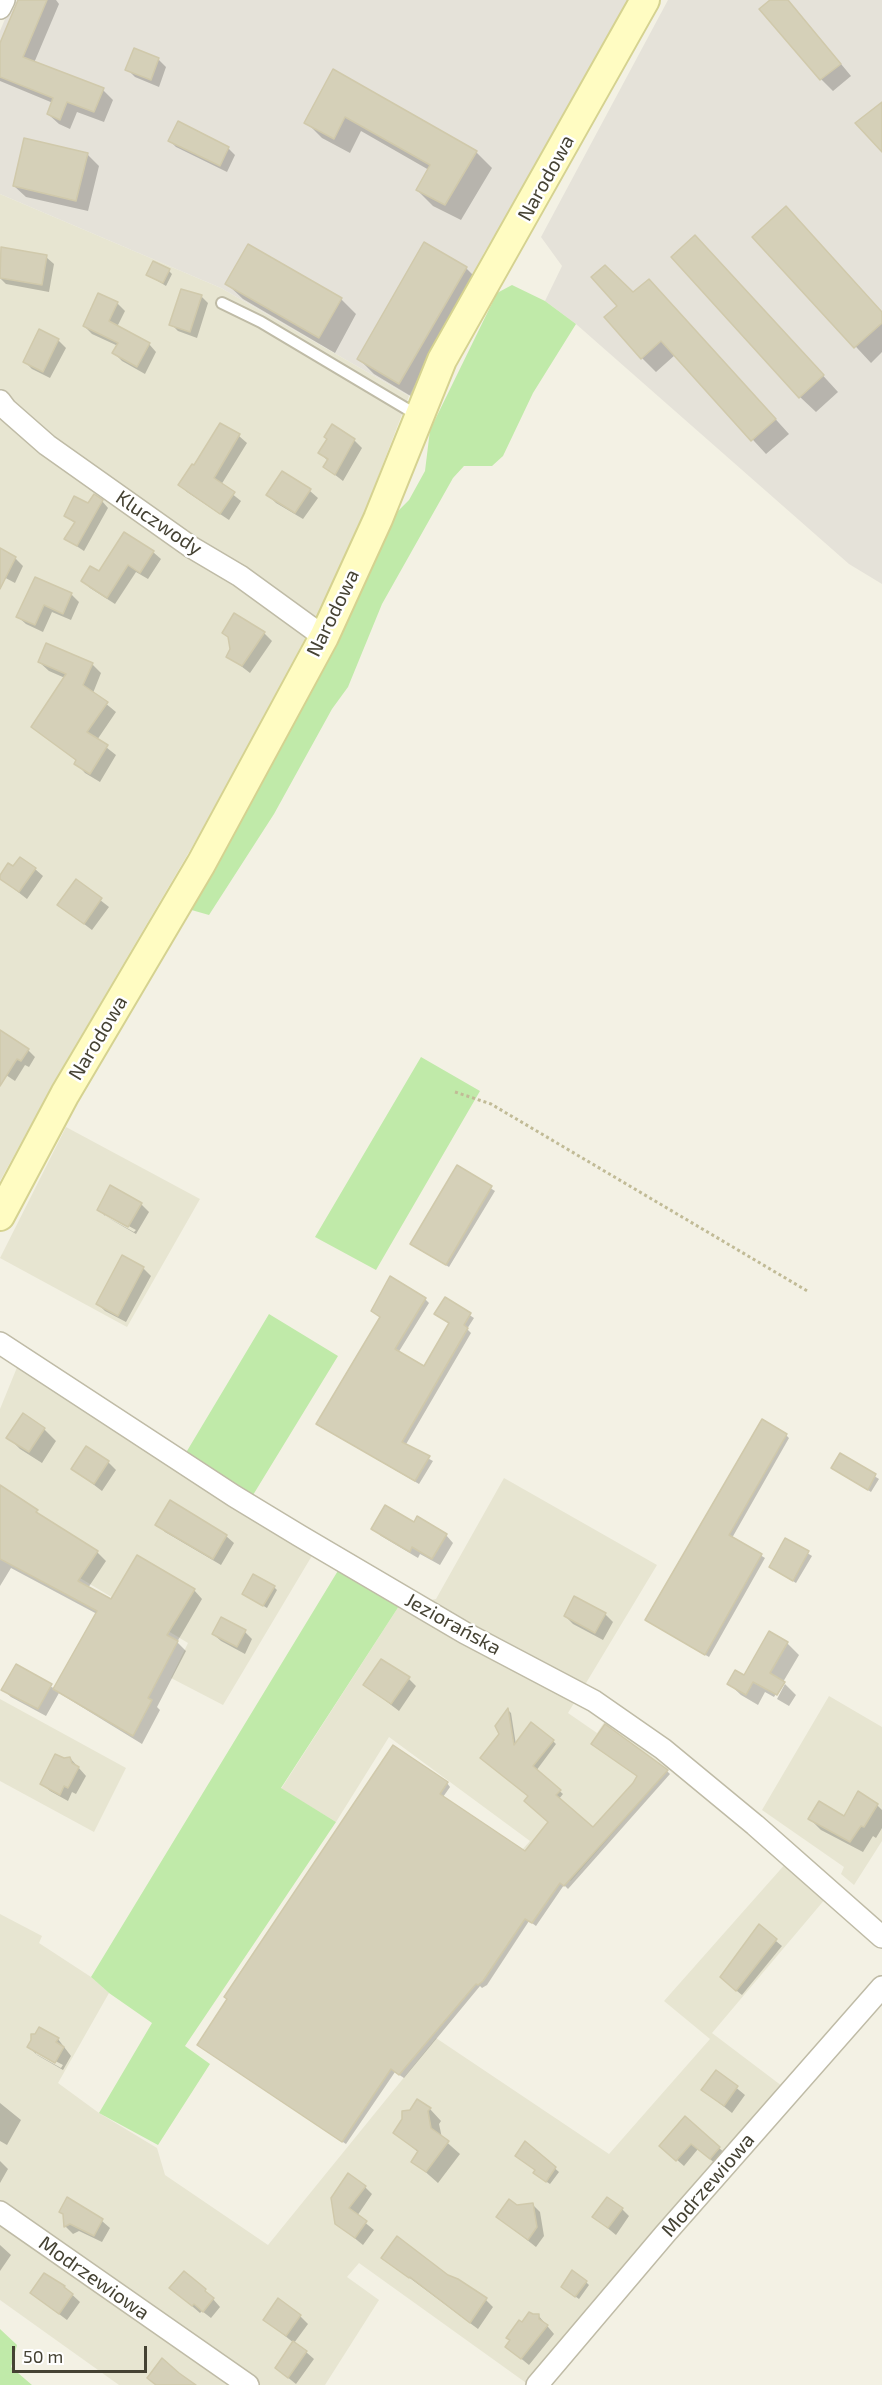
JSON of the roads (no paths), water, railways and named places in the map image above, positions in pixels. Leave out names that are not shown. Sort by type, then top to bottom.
[{"type":"street","points":[[0,8],[3,0]]},
{"type":"street","name":"Narodowa","points":[[0,1216],[65,1094],[201,864],[324,637],[378,519],[442,360],[645,0]]},
{"type":"street","name":"Kluczwody","points":[[0,401],[47,445],[191,547],[240,576],[324,637]]},
{"type":"street","name":"Jeziorańska","points":[[0,1343],[282,1525],[465,1633],[594,1701],[663,1749],[755,1825],[882,1937]]},
{"type":"street","name":"Modrzewiowa","points":[[537,2385],[665,2234],[882,1987]]},
{"type":"street","name":"Modrzewiowa","points":[[0,2212],[248,2385]]},
{"type":"lane","points":[[222,303],[261,322],[419,416]]}]
